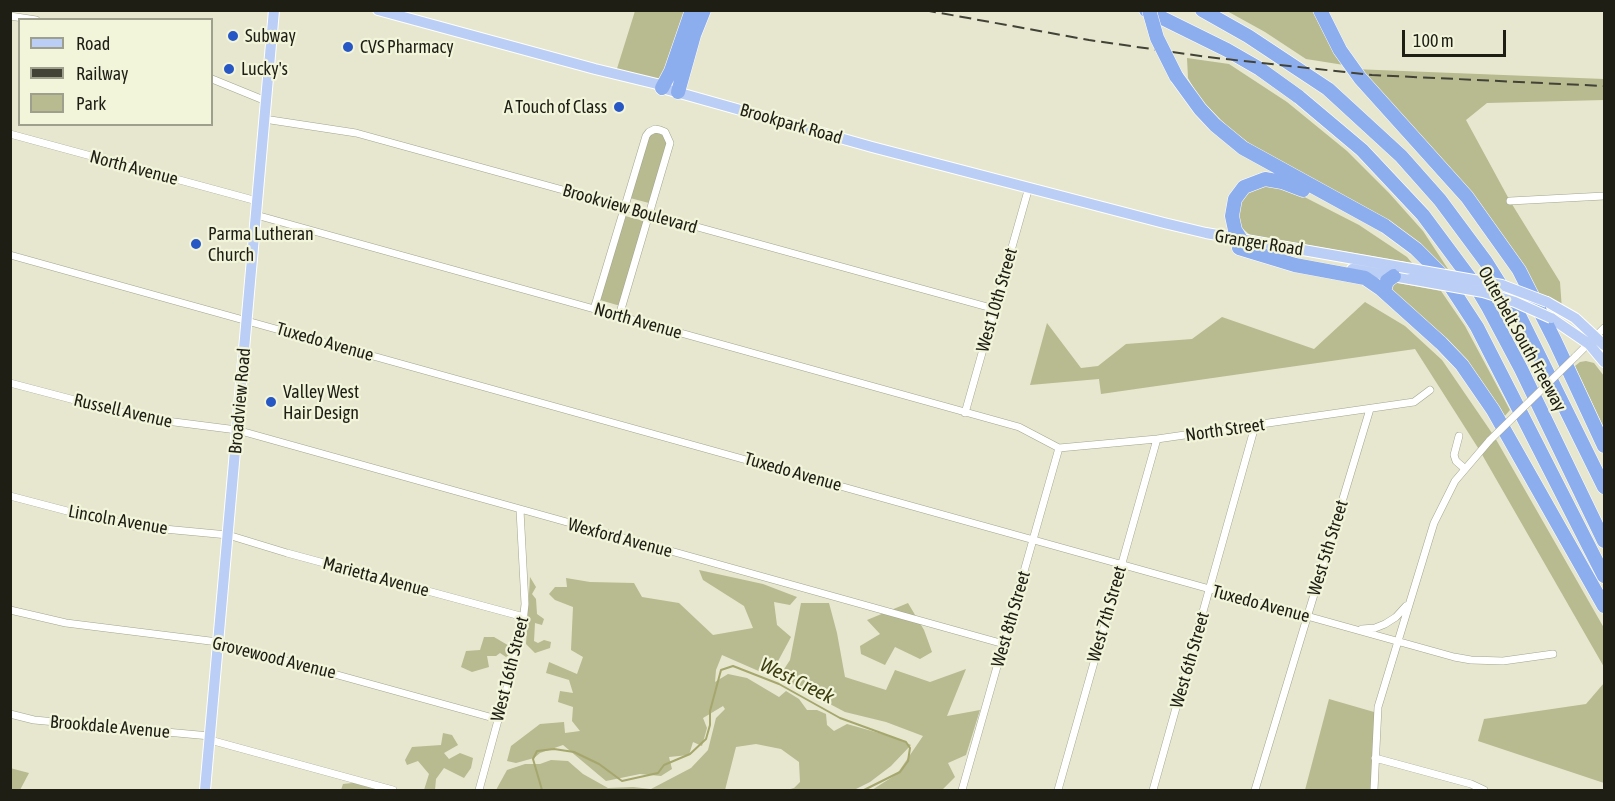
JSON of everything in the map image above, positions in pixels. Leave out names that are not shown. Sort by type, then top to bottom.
[{"type":"highway","points":[[662,88],[671,71],[692,10]]},
{"type":"highway","points":[[678,92],[694,35],[704,10]]},
{"type":"highway","points":[[1148,10],[1157,38],[1176,76],[1215,125],[1243,148],[1371,218],[1416,249],[1436,268],[1462,303],[1490,352],[1605,576]]},
{"type":"highway","name":"Outerbelt South Freeway","points":[[1148,10],[1260,69],[1299,97],[1350,139],[1424,215],[1488,308],[1521,369],[1605,541]]},
{"type":"highway","name":"Outerbelt South Freeway","points":[[1202,10],[1276,53],[1328,89],[1394,149],[1440,200],[1476,248],[1514,306],[1605,487]]},
{"type":"highway","points":[[1320,10],[1340,50],[1360,78],[1467,197],[1514,262],[1556,341],[1605,446]]},
{"type":"highway","points":[[1371,218],[1346,212],[1290,184],[1265,179],[1244,187],[1235,199],[1233,224],[1240,243],[1295,265],[1360,276],[1369,280],[1441,342],[1470,376],[1515,448],[1605,606]]},
{"type":"highway","points":[[1384,291],[1387,281],[1397,271]]},
{"type":"main road","name":"Broadview Road","points":[[205,790],[274,10]]},
{"type":"main road","name":"Brookpark Road","points":[[378,10],[657,84],[662,88],[879,149],[1206,233]]},
{"type":"main road","name":"Granger Road","points":[[1206,233],[1240,243],[1397,271],[1502,285],[1547,302],[1575,318],[1605,345]]},
{"type":"main road","name":"Granger Road","points":[[1397,271],[1410,279],[1483,292],[1525,306],[1596,336],[1605,362]]},
{"type":"street","points":[[213,79],[266,101]]},
{"type":"street","name":"Brookview Boulevard","points":[[264,119],[356,133],[995,309]]},
{"type":"street","points":[[594,309],[646,136],[655,129],[660,130],[665,132],[670,143],[619,316]]},
{"type":"street","name":"North Avenue","points":[[10,134],[257,201]]},
{"type":"street","name":"West 10th Street","points":[[965,413],[1029,187]]},
{"type":"street","points":[[1510,201],[1605,196]]},
{"type":"street","name":"North Avenue","points":[[256,215],[1020,427],[1059,448]]},
{"type":"street","name":"Tuxedo Avenue","points":[[10,255],[1210,590],[1471,660],[1503,661],[1553,654]]},
{"type":"street","points":[[1374,790],[1378,707],[1435,519],[1447,493],[1464,468],[1490,440],[1596,336]]},
{"type":"street","name":"Russell Avenue","points":[[10,383],[134,416],[237,430]]},
{"type":"street","name":"North Street","points":[[1059,448],[1157,439],[1370,409],[1414,402],[1430,390]]},
{"type":"street","name":"West 5th Street","points":[[1256,790],[1370,409]]},
{"type":"street","name":"West 6th Street","points":[[1153,790],[1256,426]]},
{"type":"street","name":"Wexford Avenue","points":[[237,430],[1004,644]]},
{"type":"street","points":[[1459,436],[1454,455],[1456,461],[1464,468]]},
{"type":"street","name":"West 7th Street","points":[[1058,790],[1157,439]]},
{"type":"street","name":"West 8th Street","points":[[962,790],[1059,448]]},
{"type":"street","name":"Lincoln Avenue","points":[[10,496],[132,526],[228,535]]},
{"type":"street","name":"West 16th Street","points":[[479,790],[522,632],[525,604],[520,510]]},
{"type":"street","name":"Marietta Avenue","points":[[228,535],[524,617]]},
{"type":"street","points":[[1353,628],[1375,628],[1385,624],[1404,609],[1410,599]]},
{"type":"street","name":"Grovewood Avenue","points":[[10,610],[66,623],[218,642],[498,719]]},
{"type":"street","name":"Brookdale Avenue","points":[[10,714],[34,720],[210,738],[393,790]]},
{"type":"street","points":[[1375,758],[1470,784],[1484,790]]},
{"type":"green space","points":[[635,11],[692,11],[662,88],[615,75]]},
{"type":"green space","points":[[1227,11],[1314,11],[1344,65],[1306,59]]},
{"type":"green space","points":[[1187,58],[1229,64],[1287,102],[1347,151],[1389,193],[1423,231],[1448,269],[1439,267],[1258,150],[1229,128],[1200,99],[1188,78]]},
{"type":"green space","points":[[1353,69],[1604,79],[1604,100],[1487,103],[1466,120],[1510,201],[1560,282],[1562,310],[1538,297],[1519,270]]},
{"type":"green space","points":[[656,132],[664,136],[667,144],[649,203],[630,198],[649,135]]},
{"type":"green space","points":[[1279,184],[1359,225],[1407,257],[1412,263],[1250,235],[1242,228],[1237,217],[1239,202],[1254,186]]},
{"type":"green space","points":[[625,216],[644,221],[619,305],[617,305],[600,300]]},
{"type":"green space","points":[[1323,269],[1441,291],[1465,326],[1510,410],[1503,418],[1488,392],[1444,336],[1416,312],[1369,287],[1322,272]]},
{"type":"green space","points":[[1365,302],[1405,326],[1442,360],[1494,436],[1604,628],[1604,667],[1480,451],[1415,349],[1101,394],[1099,379],[1030,385],[1047,323],[1081,368],[1098,366],[1126,344],[1192,339],[1222,317],[1314,349]]},
{"type":"green space","points":[[1586,361],[1594,363],[1604,376],[1604,428],[1575,366]]},
{"type":"green space","points":[[699,570],[763,584],[797,597],[790,605],[774,602],[777,625],[791,637],[770,676],[722,655],[716,670],[715,682],[728,674],[747,678],[779,697],[786,691],[799,699],[807,710],[817,710],[826,714],[827,725],[834,731],[847,724],[893,737],[911,745],[891,766],[870,782],[854,790],[787,790],[794,788],[800,782],[799,762],[781,749],[756,744],[736,747],[725,790],[496,790],[507,770],[525,764],[540,764],[551,760],[568,761],[583,774],[608,788],[651,789],[691,768],[708,750],[716,718],[725,709],[723,706],[703,718],[707,728],[702,746],[693,742],[689,755],[669,757],[672,769],[661,776],[640,774],[606,781],[563,745],[540,753],[534,758],[516,763],[507,761],[511,746],[540,724],[564,722],[565,733],[580,731],[572,721],[573,707],[558,702],[560,691],[573,693],[569,680],[546,673],[549,662],[577,674],[583,657],[571,650],[573,607],[555,600],[549,594],[555,587],[567,587],[566,578],[590,582],[634,583],[642,597],[679,603],[713,635],[753,628],[744,606],[703,580]]},
{"type":"green space","points":[[530,577],[536,587],[532,594],[536,599],[537,614],[544,619],[542,625],[535,623],[534,641],[551,642],[550,648],[535,653],[526,644]]},
{"type":"green space","points":[[801,603],[829,603],[845,677],[886,690],[895,670],[930,682],[966,669],[947,716],[980,710],[966,755],[948,763],[955,777],[942,790],[872,790],[897,774],[923,736],[886,722],[845,712],[779,677],[790,660]]},
{"type":"green space","points":[[908,603],[924,630],[932,652],[920,659],[895,647],[885,665],[861,654],[860,646],[880,634],[867,620]]},
{"type":"green space","points":[[484,637],[494,637],[511,647],[512,653],[506,657],[500,653],[496,656],[487,656],[489,667],[472,672],[461,667],[466,651],[480,650]]},
{"type":"green space","points":[[1604,683],[1604,783],[1478,741],[1484,719],[1586,704]]},
{"type":"green space","points":[[1329,699],[1374,712],[1374,790],[1305,790]]},
{"type":"green space","points":[[443,733],[452,735],[458,745],[444,753],[449,759],[460,753],[473,758],[471,768],[464,778],[444,768],[436,779],[435,790],[424,790],[429,774],[418,761],[407,765],[405,760],[412,747],[441,745]]},
{"type":"green space","points":[[10,768],[29,773],[20,790],[11,790]]},
{"type":"green space","points":[[371,781],[385,790],[341,790],[343,784]]},
{"type":"waterway","name":"West Creek","points":[[542,790],[533,759],[537,751],[554,749],[574,752],[599,764],[622,781],[658,773],[664,765],[690,754],[706,739],[710,725],[710,711],[721,670],[733,666],[779,684],[840,718],[906,742],[910,748],[908,761],[900,772],[864,790]]},
{"type":"railway","points":[[924,10],[1089,40],[1207,57],[1372,75],[1604,86]]},
{"type":"place","name":"Subway","points":[[233,36]]},
{"type":"place","name":"CVS Pharmacy","points":[[348,47]]},
{"type":"place","name":"Lucky's","points":[[229,69]]},
{"type":"place","name":"A Touch of Class","points":[[619,107]]},
{"type":"place","name":"Parma Lutheran Church","points":[[196,244]]},
{"type":"place","name":"Valley West Hair Design","points":[[271,402]]}]
